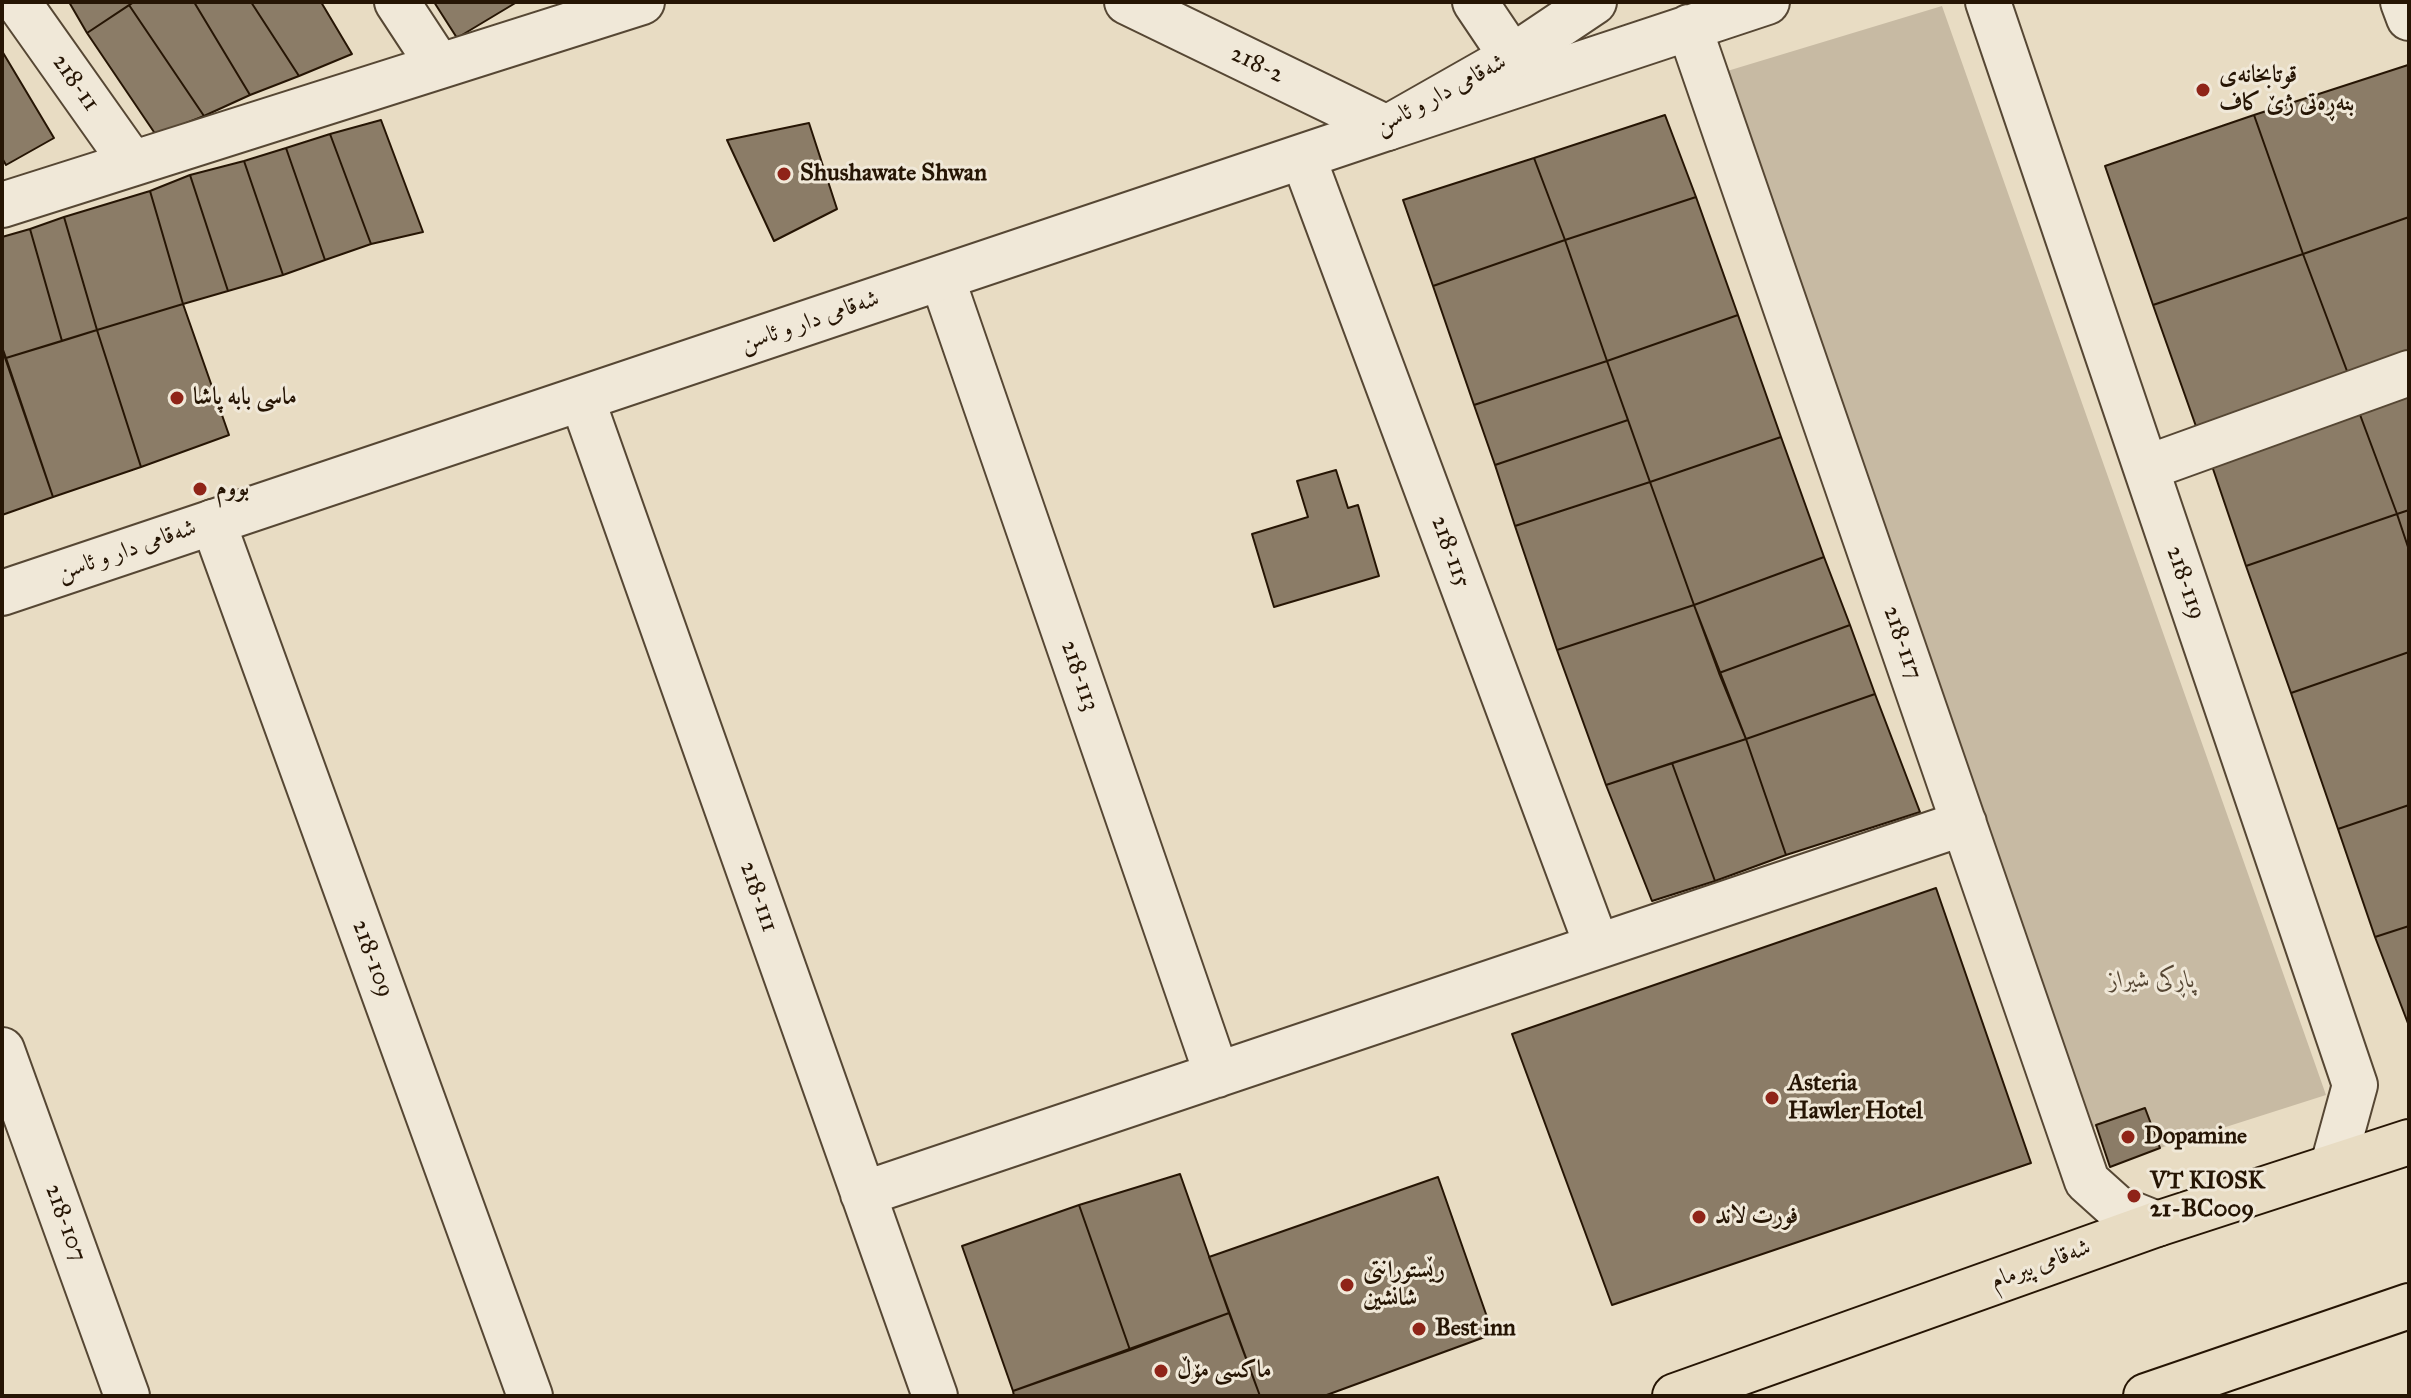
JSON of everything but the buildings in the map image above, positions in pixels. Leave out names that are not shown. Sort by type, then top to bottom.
[{"type":"highway","name":"شەقامی پیرمام","points":[[1675,1396],[2157,1224],[2409,1142]]},
{"type":"highway","points":[[2146,1396],[2409,1306]]},
{"type":"street","name":"218-11","points":[[18,2],[132,163]]},
{"type":"street","points":[[397,2],[439,66]]},
{"type":"street","points":[[2,205],[642,2]]},
{"type":"street","name":"218-2","points":[[1127,2],[1387,128]]},
{"type":"street","points":[[1475,2],[1512,57]]},
{"type":"street","name":"شەقامی دار و ئاسن","points":[[2,593],[1387,128],[1512,57],[1594,2]]},
{"type":"street","points":[[1387,128],[1767,2]]},
{"type":"street","name":"218-119","points":[[1988,2],[2355,1085],[2333,1165]]},
{"type":"street","points":[[2403,2],[2409,18]]},
{"type":"street","name":"218-117","points":[[1689,27],[2087,1181],[2117,1208],[2157,1224]]},
{"type":"street","name":"218-115","points":[[1303,157],[1597,946]]},
{"type":"street","name":"218-113","points":[[942,278],[1217,1075]]},
{"type":"street","points":[[2146,468],[2409,373]]},
{"type":"street","name":"218-111","points":[[582,399],[935,1396]]},
{"type":"street","name":"218-109","points":[[213,522],[530,1396]]},
{"type":"street","points":[[863,1194],[1964,823]]},
{"type":"street","name":"218-107","points":[[2,1050],[115,1393]]},
{"type":"green space","name":"پاڕکی شیراز","points":[[1942,6],[2326,1095],[2160,1148],[2145,1108],[2070,1136],[1724,72]]},
{"type":"place","name":"قوتابخانەی بنەڕەتی ژێ کاف","points":[[2203,90]]},
{"type":"place","name":"Shushawate Shwan","points":[[784,174]]},
{"type":"place","name":"ماسی بابە پاشا","points":[[177,398]]},
{"type":"place","name":"بووم","points":[[200,489]]},
{"type":"place","name":"Asteria Hawler Hotel","points":[[1772,1098]]},
{"type":"place","name":"Dopamine","points":[[2128,1137]]},
{"type":"place","name":"VT KIOSK 21-BC009","points":[[2134,1196]]},
{"type":"place","name":"فورت لاند","points":[[1699,1217]]},
{"type":"place","name":"رێستورانتی شانشین","points":[[1347,1285]]},
{"type":"place","name":"Best inn","points":[[1419,1329]]},
{"type":"place","name":"ماكسی مۆڵ","points":[[1161,1371]]}]
